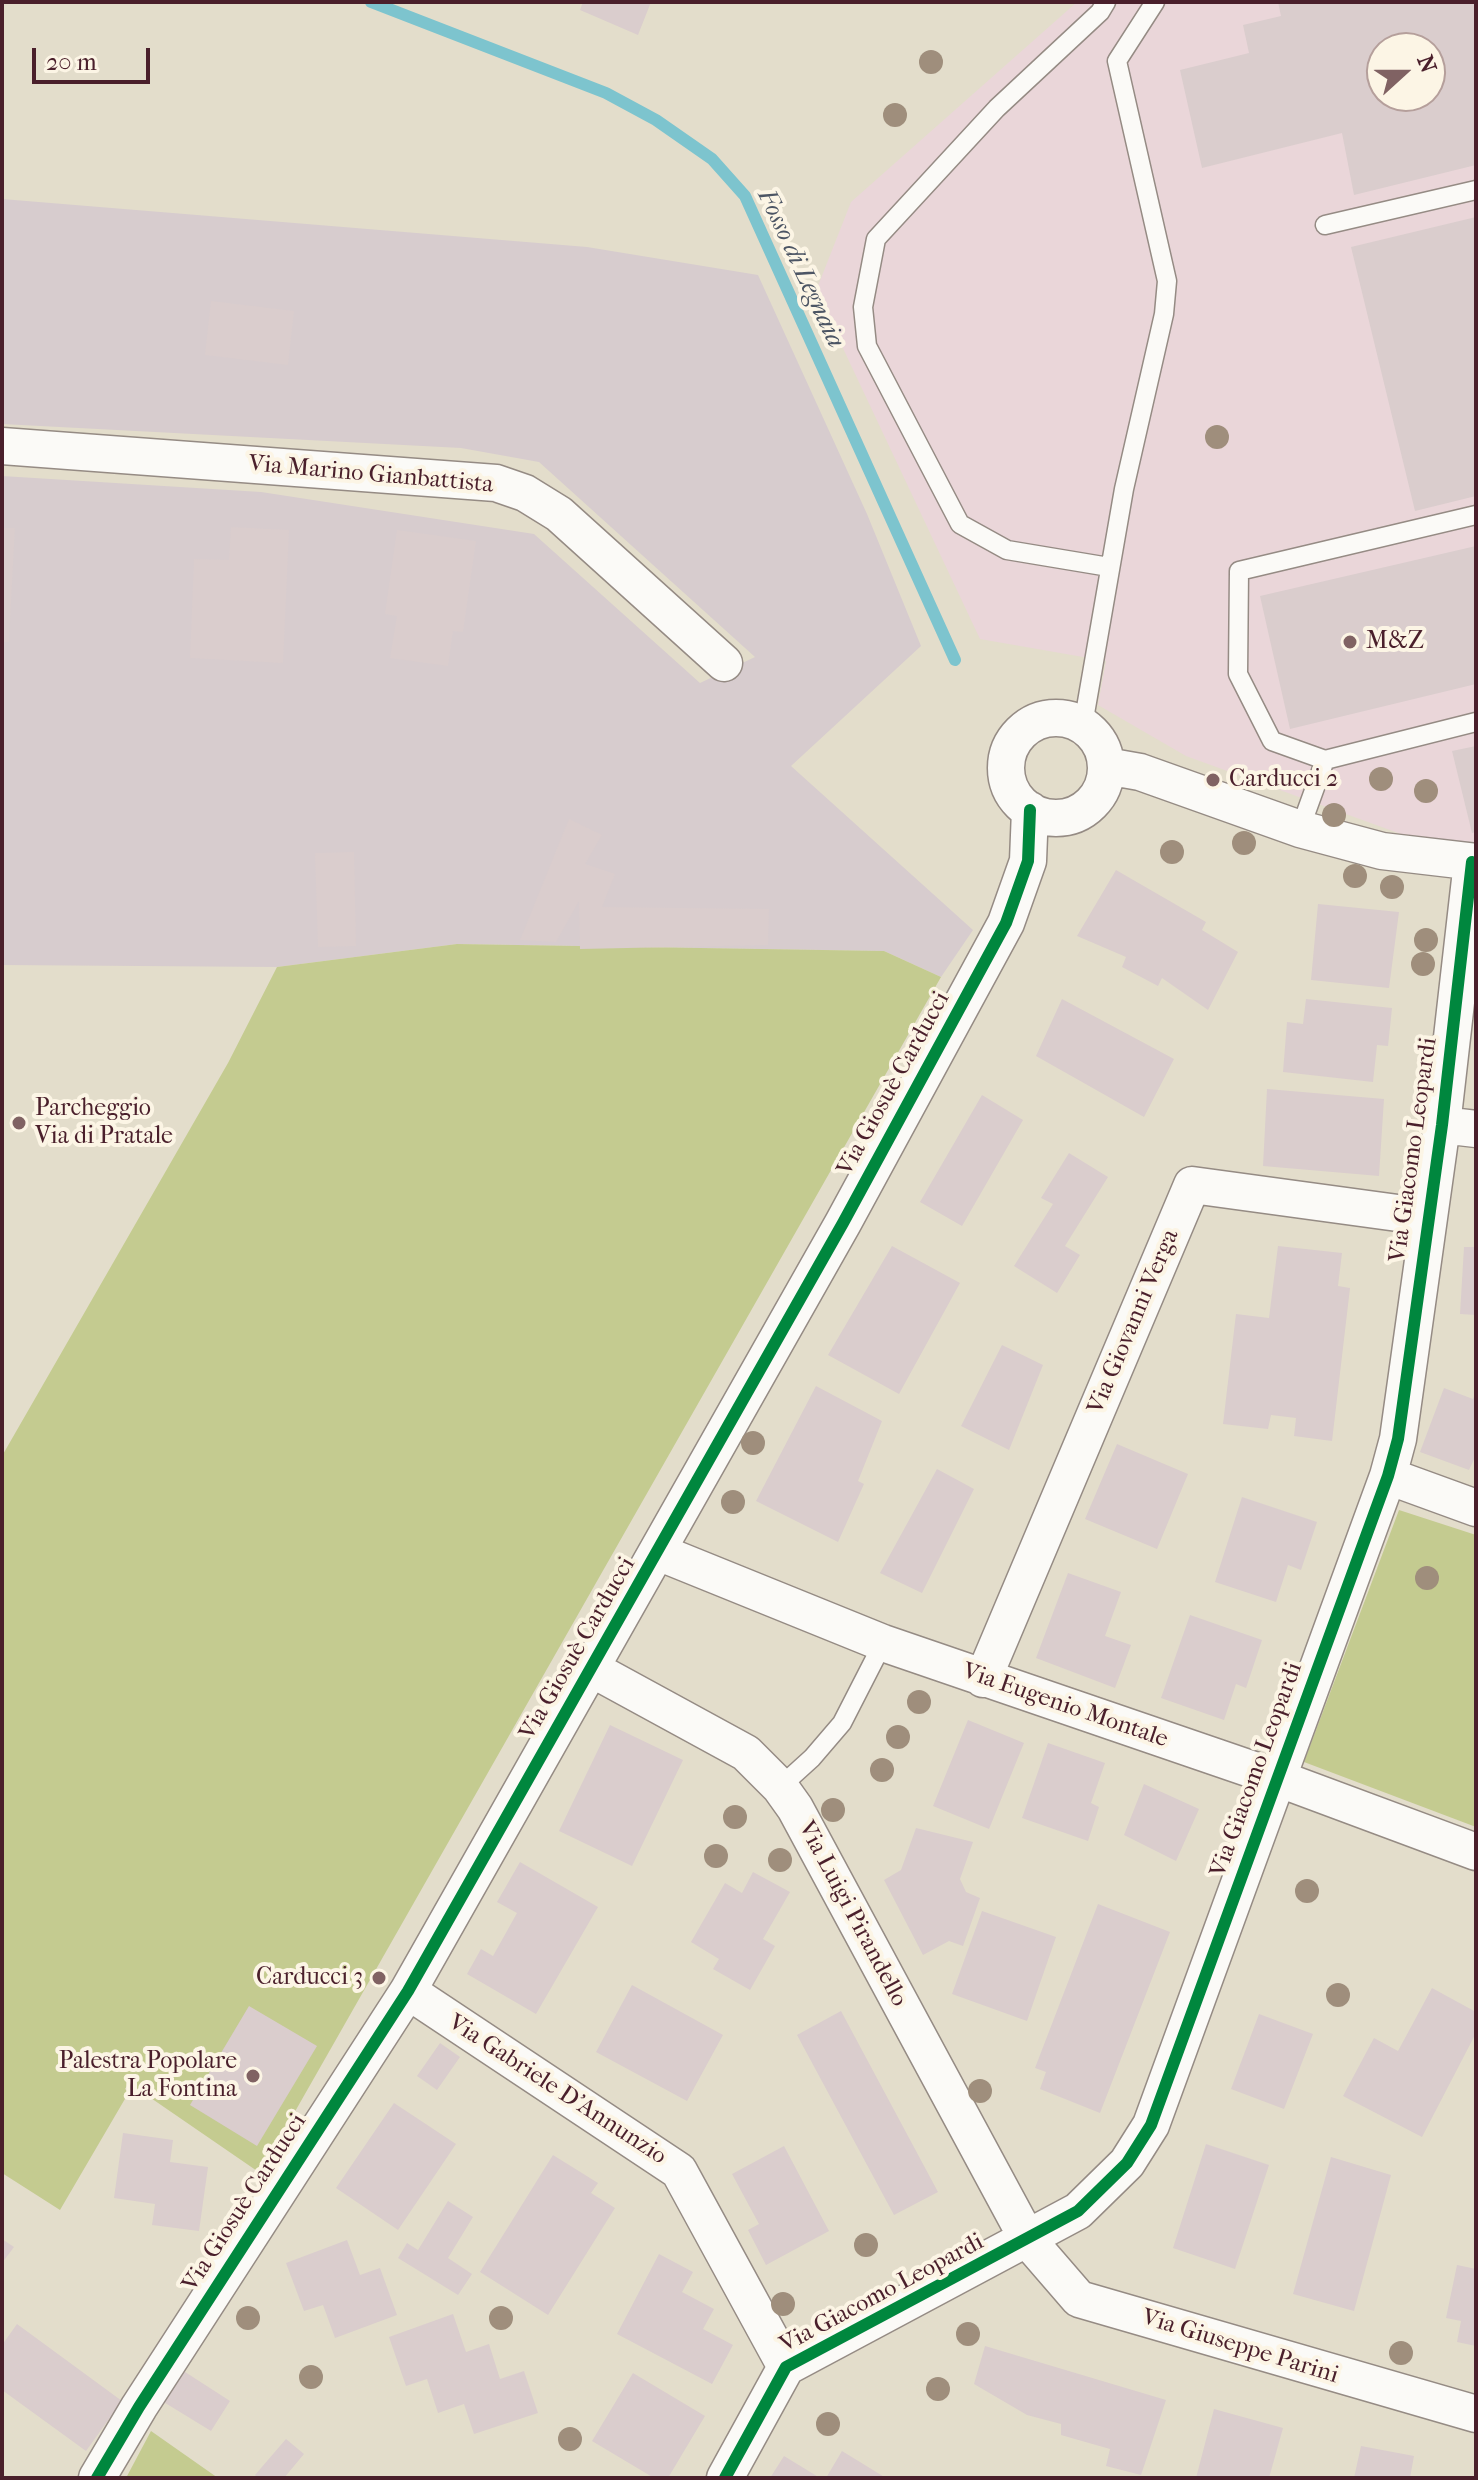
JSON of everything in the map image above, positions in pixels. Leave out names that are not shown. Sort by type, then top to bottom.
[{"type":"street","name":"Via Marino Gianbattista","points":[[2,446],[496,483],[525,493],[559,514],[724,663]]},
{"type":"street","points":[[1063,718],[1083,725],[1099,741],[1106,766],[1101,791],[1083,810],[1055,818],[1030,810],[1015,796],[1008,781],[1006,764],[1012,743],[1026,727],[1041,719],[1063,718]]},
{"type":"street","points":[[1106,766],[1140,772],[1300,829],[1382,851],[1474,862]]},
{"type":"street","name":"Via Giosuè Carducci","points":[[97,2478],[139,2407],[408,1991],[658,1552],[1006,923],[1028,861],[1030,810]]},
{"type":"street","name":"Via Giacomo Leopardi","points":[[725,2478],[786,2367],[1028,2240],[1088,2202],[1109,2184],[1142,2144],[1388,1476],[1398,1439],[1427,1217],[1459,1127],[1474,862]]},
{"type":"street","name":"Via Giovanni Verga","points":[[983,1679],[1192,1185],[1427,1217]]},
{"type":"street","points":[[1388,1476],[1476,1508]]},
{"type":"street","name":"Via Eugenio Montale","points":[[658,1552],[883,1643],[1277,1778],[1476,1852]]},
{"type":"street","name":"Via Luigi Pirandello","points":[[592,1669],[746,1753],[780,1787],[795,1808],[1028,2240]]},
{"type":"street","name":"Via Gabriele D’Annunzio","points":[[408,1991],[679,2171],[786,2367]]},
{"type":"street","name":"Via Giuseppe Parini","points":[[1028,2240],[1079,2299],[1476,2414]]},
{"type":"lane","points":[[1106,2],[1100,12],[997,108],[876,239],[863,307],[867,346],[960,524],[1007,550],[1109,567]]},
{"type":"lane","points":[[1083,725],[1109,567],[1164,314],[1167,281],[1117,61],[1155,2]]},
{"type":"lane","points":[[1325,225],[1476,190]]},
{"type":"lane","points":[[1476,515],[1239,571],[1238,674],[1272,741],[1325,760],[1476,722]]},
{"type":"lane","points":[[1300,829],[1325,760]]},
{"type":"lane","points":[[780,1787],[812,1758],[842,1723],[883,1643]]},
{"type":"shaded area","points":[[1077,2],[1476,2],[1476,871],[1450,840],[1401,834],[1186,756],[1098,705],[1106,661],[980,639],[816,291],[851,202]]},
{"type":"shaded area","points":[[2,199],[587,247],[758,275],[867,514],[921,646],[791,766],[973,930],[941,977],[884,951],[457,944],[277,967],[2,965],[2,476],[261,492],[534,534],[700,683],[755,657],[539,462],[461,448],[2,424]]},
{"type":"green space","points":[[457,944],[884,951],[941,977],[260,2173],[129,2083],[125,2089],[129,2092],[60,2210],[2,2173],[2,1456],[228,1063],[277,967]]},
{"type":"green space","points":[[1399,1510],[1476,1535],[1476,1827],[1304,1762]]},
{"type":"green space","points":[[151,2431],[218,2478],[126,2478]]},
{"type":"building","points":[[583,2],[651,2],[638,35],[580,10]]},
{"type":"building","points":[[1278,2],[1476,2],[1476,165],[1354,195],[1342,133],[1202,168],[1180,70],[1249,53],[1243,25],[1281,16]]},
{"type":"building","points":[[1476,217],[1476,496],[1415,511],[1351,247]]},
{"type":"building","points":[[211,301],[294,311],[288,365],[205,355]]},
{"type":"building","points":[[231,527],[289,530],[283,663],[190,658],[194,559],[229,560]]},
{"type":"building","points":[[2,528],[15,528],[9,642],[2,642]]},
{"type":"building","points":[[397,530],[476,541],[463,632],[453,631],[448,666],[390,658],[397,616],[385,614]]},
{"type":"building","points":[[1476,546],[1476,684],[1290,729],[1260,596]]},
{"type":"building","points":[[1476,746],[1476,832],[1472,833],[1452,751]]},
{"type":"building","points":[[569,819],[602,835],[585,864],[615,874],[602,907],[769,909],[768,945],[580,949],[579,901],[556,942],[520,940]]},
{"type":"building","points":[[354,852],[356,946],[318,947],[315,853]]},
{"type":"building","points":[[1116,870],[1206,922],[1202,930],[1238,952],[1208,1010],[1162,978],[1158,986],[1122,967],[1126,957],[1077,936]]},
{"type":"building","points":[[1318,904],[1399,912],[1389,988],[1311,980]]},
{"type":"building","points":[[1062,999],[1174,1059],[1144,1117],[1036,1056]]},
{"type":"building","points":[[1306,999],[1392,1008],[1388,1046],[1377,1045],[1373,1082],[1283,1072],[1287,1022],[1303,1024]]},
{"type":"building","points":[[1267,1089],[1384,1099],[1379,1176],[1263,1166]]},
{"type":"building","points":[[982,1095],[1023,1120],[962,1226],[920,1202]]},
{"type":"building","points":[[1069,1153],[1108,1177],[1065,1246],[1080,1255],[1057,1293],[1014,1266],[1053,1204],[1041,1198]]},
{"type":"building","points":[[892,1246],[960,1283],[899,1394],[828,1355]]},
{"type":"building","points":[[1278,1246],[1342,1253],[1338,1286],[1350,1288],[1332,1441],[1294,1436],[1296,1418],[1271,1415],[1268,1429],[1223,1424],[1236,1314],[1269,1318]]},
{"type":"building","points":[[1464,1247],[1476,1247],[1476,1315],[1460,1314]]},
{"type":"building","points":[[1002,1345],[1043,1365],[1009,1450],[961,1426]]},
{"type":"building","points":[[816,1386],[882,1421],[858,1481],[864,1484],[838,1542],[756,1501]]},
{"type":"building","points":[[1444,1388],[1473,1399],[1476,1391],[1476,1455],[1469,1470],[1420,1452]]},
{"type":"building","points":[[1117,1444],[1188,1474],[1157,1549],[1085,1519]]},
{"type":"building","points":[[937,1469],[974,1489],[922,1593],[880,1573]]},
{"type":"building","points":[[1242,1497],[1317,1522],[1301,1570],[1288,1565],[1276,1602],[1215,1582]]},
{"type":"building","points":[[1068,1573],[1121,1592],[1105,1636],[1131,1645],[1115,1688],[1036,1658]]},
{"type":"building","points":[[1190,1615],[1262,1640],[1246,1688],[1236,1684],[1224,1720],[1161,1698]]},
{"type":"building","points":[[968,1720],[1024,1743],[989,1829],[933,1806]]},
{"type":"building","points":[[610,1725],[683,1760],[632,1866],[559,1831]]},
{"type":"building","points":[[1048,1743],[1105,1763],[1091,1803],[1099,1807],[1088,1841],[1022,1818]]},
{"type":"building","points":[[1144,1784],[1199,1809],[1176,1861],[1124,1835]]},
{"type":"building","points":[[916,1828],[973,1842],[960,1879],[966,1892],[980,1898],[963,1946],[949,1941],[923,1955],[884,1880],[901,1870]]},
{"type":"building","points":[[520,1862],[598,1907],[536,2014],[467,1974],[481,1949],[493,1956],[517,1913],[497,1902]]},
{"type":"building","points":[[753,1872],[790,1892],[763,1939],[775,1946],[750,1990],[713,1969],[719,1959],[691,1942],[725,1883],[742,1893]]},
{"type":"building","points":[[1098,1904],[1170,1932],[1100,2113],[1040,2089],[1046,2072],[1035,2068]]},
{"type":"building","points":[[982,1911],[1056,1937],[1027,2021],[952,1994]]},
{"type":"building","points":[[632,1985],[723,2035],[687,2101],[596,2052]]},
{"type":"building","points":[[1432,1988],[1476,2012],[1476,2033],[1422,2137],[1343,2096],[1374,2038],[1398,2051]]},
{"type":"building","name":"Palestra Popolare La Fontina","points":[[249,2006],[317,2046],[257,2146],[190,2105]]},
{"type":"building","points":[[841,2011],[938,2192],[894,2215],[797,2035]]},
{"type":"building","points":[[1259,2014],[1313,2034],[1284,2109],[1231,2089]]},
{"type":"building","points":[[440,2043],[460,2057],[437,2090],[417,2076]]},
{"type":"building","points":[[394,2103],[456,2144],[398,2230],[336,2188]]},
{"type":"building","points":[[123,2133],[173,2140],[170,2162],[208,2167],[199,2231],[152,2225],[155,2204],[114,2198]]},
{"type":"building","points":[[1206,2144],[1269,2165],[1235,2269],[1173,2248]]},
{"type":"building","points":[[784,2146],[829,2231],[766,2265],[748,2230],[759,2224],[732,2174]]},
{"type":"building","points":[[553,2155],[598,2183],[591,2193],[615,2208],[548,2315],[480,2272]]},
{"type":"building","points":[[1331,2157],[1391,2175],[1354,2311],[1293,2294]]},
{"type":"building","points":[[448,2201],[473,2217],[448,2258],[472,2274],[458,2295],[398,2258],[407,2243],[418,2250]]},
{"type":"building","points":[[2,2239],[14,2247],[2,2263]]},
{"type":"building","points":[[347,2240],[360,2275],[380,2268],[397,2315],[335,2338],[323,2305],[304,2311],[286,2263]]},
{"type":"building","points":[[659,2254],[693,2272],[682,2292],[714,2309],[703,2329],[733,2345],[712,2384],[617,2334]]},
{"type":"building","points":[[1457,2265],[1476,2269],[1476,2346],[1457,2342],[1461,2321],[1446,2318]]},
{"type":"building","points":[[453,2314],[466,2352],[489,2344],[500,2379],[524,2371],[538,2413],[474,2434],[464,2404],[438,2413],[427,2379],[406,2386],[389,2337]]},
{"type":"building","points":[[17,2324],[122,2401],[86,2451],[2,2390],[2,2345]]},
{"type":"building","points":[[985,2346],[1166,2400],[1141,2475],[1106,2466],[1110,2449],[1061,2435],[1061,2424],[1027,2415],[974,2384]]},
{"type":"building","points":[[182,2370],[230,2401],[211,2431],[162,2401]]},
{"type":"building","points":[[633,2373],[705,2416],[668,2478],[654,2478],[592,2441]]},
{"type":"building","points":[[1214,2409],[1283,2428],[1269,2478],[1196,2478]]},
{"type":"building","points":[[286,2439],[304,2454],[284,2478],[258,2478],[255,2475]]},
{"type":"building","points":[[1361,2446],[1414,2456],[1410,2478],[1354,2478]]},
{"type":"building","points":[[842,2451],[886,2478],[826,2478]]},
{"type":"building","points":[[784,2456],[820,2478],[770,2478]]},
{"type":"waterway","name":"Fosso di Legnaia","points":[[371,2],[606,93],[656,120],[712,159],[745,196],[955,660]]},
{"type":"cycle path","points":[[97,2478],[139,2407],[408,1991],[843,1223],[1006,923],[1028,861],[1030,810]]},
{"type":"cycle path","points":[[725,2478],[786,2367],[1078,2211],[1127,2163],[1151,2125],[1388,1476],[1398,1439],[1442,1125],[1472,862]]},
{"type":"place","name":"M&Z","points":[[1350,642]]},
{"type":"place","name":"Carducci 2","points":[[1213,780]]},
{"type":"place","name":"Parcheggio Via di Pratale","points":[[19,1123]]},
{"type":"place","name":"Carducci 3","points":[[379,1978]]},
{"type":"place","name":"Palestra Popolare La Fontina","points":[[253,2076]]}]
